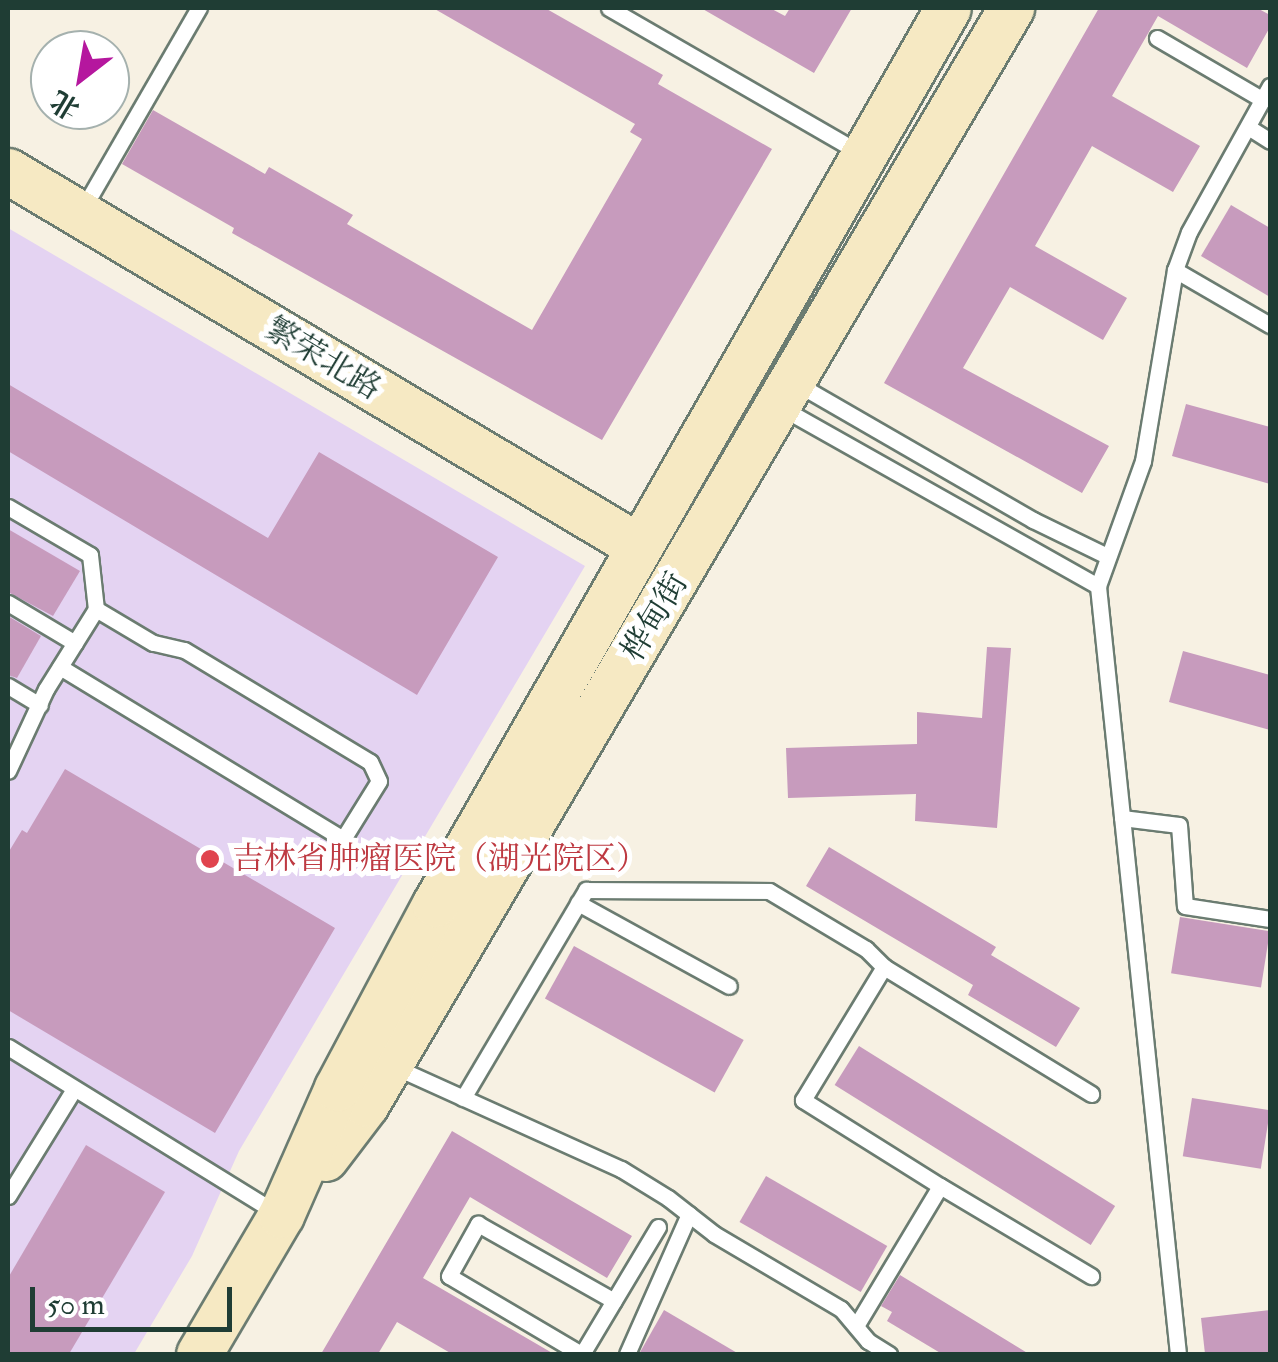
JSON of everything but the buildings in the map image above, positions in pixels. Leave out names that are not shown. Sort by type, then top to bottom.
[{"type":"street","name":"桦甸街","points":[[200,1354],[281,1215],[337,1088],[638,546],[948,8]]},
{"type":"street","name":"桦甸街","points":[[281,1215],[366,1104],[1012,8]]},
{"type":"street","name":"繁荣北路","points":[[8,171],[638,546]]},
{"type":"lane","points":[[80,214],[199,8]]},
{"type":"lane","points":[[609,8],[862,154]]},
{"type":"lane","points":[[1156,38],[1267,93],[1189,232],[1175,270],[1143,461],[1098,586],[1178,1354]]},
{"type":"lane","points":[[1248,127],[1270,140]]},
{"type":"lane","points":[[1175,270],[1270,324]]},
{"type":"lane","points":[[786,394],[1106,555]]},
{"type":"lane","points":[[786,394],[1098,586]]},
{"type":"lane","points":[[8,507],[90,555],[96,609],[60,668],[8,771]]},
{"type":"lane","points":[[8,602],[75,643]]},
{"type":"lane","points":[[60,668],[343,839],[378,780],[370,762],[184,650],[154,643],[96,609]]},
{"type":"lane","points":[[8,686],[40,705]]},
{"type":"lane","points":[[1122,818],[1179,825],[1185,906],[1270,919]]},
{"type":"lane","points":[[464,1098],[586,890],[769,891],[1091,1094]]},
{"type":"lane","points":[[578,903],[728,986]]},
{"type":"lane","points":[[884,967],[802,1100],[1090,1276]]},
{"type":"lane","points":[[8,1047],[281,1215]]},
{"type":"lane","points":[[389,1065],[621,1169],[841,1309],[889,1354]]},
{"type":"lane","points":[[10,1188],[74,1088]]},
{"type":"lane","points":[[856,1326],[940,1186]]},
{"type":"lane","points":[[627,1354],[689,1214]]},
{"type":"lane","points":[[614,1300],[478,1224],[449,1276],[582,1354],[658,1227]]},
{"type":"shaded area","name":"吉林省肿瘤医院（湖光院区）","points":[[8,228],[585,566],[239,1151],[192,1256],[134,1354],[8,1354]]},
{"type":"place","name":"吉林省肿瘤医院（湖光院区）","points":[[210,859]]}]
